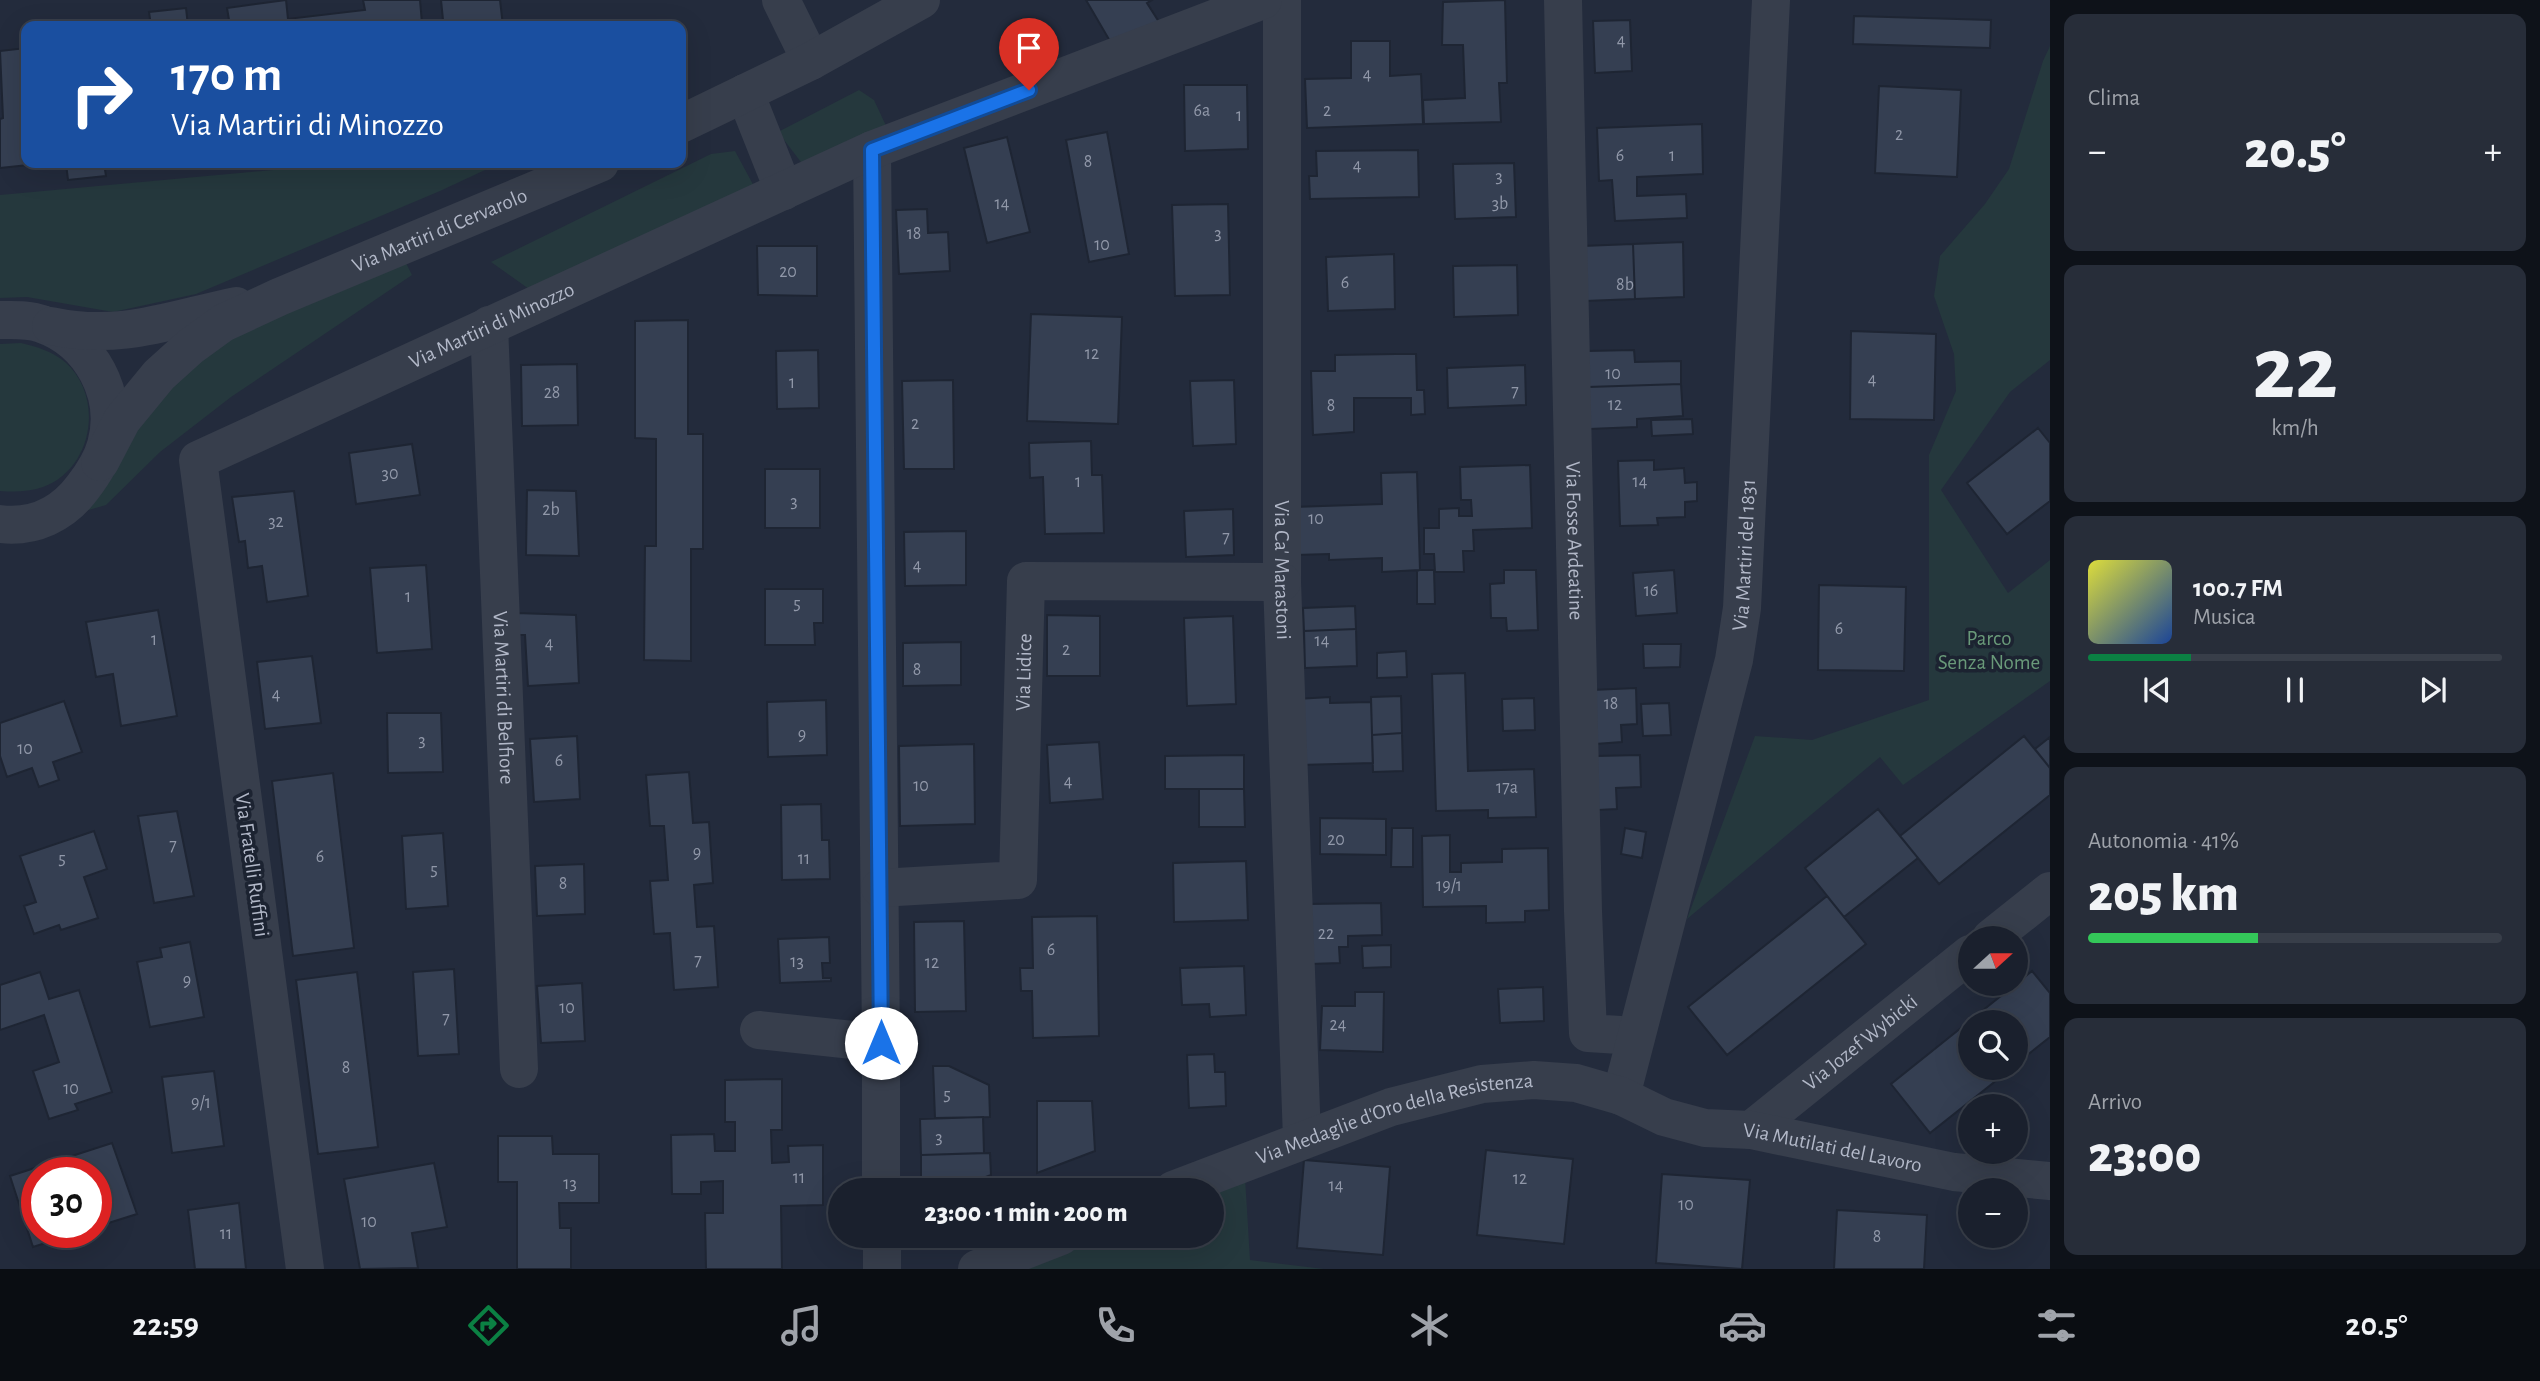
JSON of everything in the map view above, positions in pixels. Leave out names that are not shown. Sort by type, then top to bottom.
[{"type":"street","points":[[781,0],[811,61]]},
{"type":"street","points":[[686,122],[811,61],[921,0]]},
{"type":"street","name":"Via Martiri di Minozzo","points":[[198,460],[872,150],[1264,0]]},
{"type":"street","name":"Via Ca' Marastoni","points":[[1282,0],[1282,582],[1302,1139]]},
{"type":"street","name":"Via Fosse Ardeatine","points":[[1563,0],[1588,1033],[1636,1036]]},
{"type":"street","name":"Via Martiri del 1831","points":[[1621,1096],[1734,660],[1742,608],[1771,0]]},
{"type":"street","points":[[745,93],[784,191]]},
{"type":"street","points":[[872,150],[881,1178]]},
{"type":"street","name":"Via Martiri di Cervarolo","points":[[0,547],[24,528],[49,518],[67,505],[100,462],[122,420],[159,375],[190,347],[223,323],[588,168]]},
{"type":"street","name":"Via Martiri di Cervarolo","points":[[0,320],[19,319],[76,331],[141,330],[279,297]]},
{"type":"street","name":"Via Martiri di Cervarolo","points":[[42,324],[75,342],[98,371],[105,389],[110,425],[100,462]]},
{"type":"street","name":"Via Martiri di Belfiore","points":[[489,325],[519,1069]]},
{"type":"street","name":"Via Fratelli Ruffini","points":[[198,460],[305,1269]]},
{"type":"street","points":[[0,524],[27,524],[49,518]]},
{"type":"street","name":"Via Lidice","points":[[880,888],[1018,880],[1026,581],[1282,582]]},
{"type":"street","points":[[2006,926],[2050,891]]},
{"type":"street","name":"Via Jozef Wybicki","points":[[1751,1129],[1958,964]]},
{"type":"street","points":[[759,1030],[881,1043]]},
{"type":"street","name":"Via Medaglie d'Oro della Resistenza","points":[[1203,1178],[1391,1107],[1482,1084],[1534,1080],[1576,1083],[1621,1096]]},
{"type":"street","name":"Via Mutilati del Lavoro","points":[[1621,1096],[1664,1117],[1705,1128],[1751,1129],[1954,1172],[2050,1181]]},
{"type":"street","points":[[882,1248],[882,1269]]},
{"type":"street","points":[[977,1269],[1030,1248]]},
{"type":"green space","name":"Parco Senza Nome","points":[[2050,46],[2050,360],[2010,392],[1941,490],[2008,593],[2050,560],[2050,681],[1903,785],[1880,757],[1687,919],[1755,736],[1812,740],[1929,700],[1929,455],[1956,391],[1954,354],[1934,296],[1940,256],[1985,204],[2009,169]]},
{"type":"green space","points":[[859,90],[874,100],[888,130],[807,170],[778,132]]},
{"type":"green space","points":[[735,151],[756,190],[536,294],[491,262],[686,168],[711,154]]},
{"type":"green space","points":[[295,168],[489,168],[196,294],[113,312],[27,297],[0,298],[0,195]]},
{"type":"green space","points":[[405,261],[412,275],[231,397],[160,452],[106,505],[85,511],[144,412],[195,358],[246,327]]},
{"type":"green space","points":[[21,343],[55,355],[78,377],[89,412],[88,431],[73,465],[60,478],[32,490],[0,491],[0,344]]},
{"type":"green space","points":[[1244,1161],[1250,1260],[1324,1269],[977,1269],[1030,1248],[1224,1248],[1224,1179]]},
{"type":"building","points":[[286,0],[288,19],[365,10],[363,0],[420,0],[422,21],[229,21],[227,8]]},
{"type":"building","points":[[441,0],[500,0],[502,21],[436,21],[443,20]]},
{"type":"building","points":[[1086,0],[1152,0],[1147,3],[1159,22],[1114,48]]},
{"type":"building","points":[[1505,0],[1507,83],[1499,83],[1501,122],[1424,124],[1423,100],[1465,98],[1463,45],[1442,45],[1443,2]]},
{"type":"building","points":[[186,8],[187,21],[150,21],[149,12]]},
{"type":"building","points":[[1854,16],[1991,20],[1990,48],[1853,44]]},
{"type":"building","points":[[1630,20],[1632,71],[1595,73],[1593,21]]},
{"type":"building","points":[[1351,41],[1390,41],[1390,76],[1421,74],[1423,124],[1307,128],[1305,79],[1351,78]]},
{"type":"building","points":[[21,49],[21,166],[0,168],[0,119],[3,118],[0,51]]},
{"type":"building","points":[[1184,85],[1247,85],[1248,149],[1185,151]]},
{"type":"building","points":[[1879,86],[1961,90],[1957,177],[1875,173]]},
{"type":"building","points":[[1702,124],[1703,174],[1637,177],[1637,196],[1686,194],[1687,218],[1615,221],[1612,180],[1599,181],[1597,128]]},
{"type":"building","points":[[1107,132],[1129,254],[1089,262],[1066,140]]},
{"type":"building","points":[[1007,137],[1030,232],[987,243],[964,148]]},
{"type":"building","points":[[1418,150],[1419,197],[1310,199],[1309,176],[1317,176],[1316,151]]},
{"type":"building","points":[[1514,163],[1516,217],[1455,219],[1453,164]]},
{"type":"building","points":[[67,168],[105,168],[106,176],[68,180]]},
{"type":"building","points":[[1228,204],[1230,295],[1175,296],[1172,205]]},
{"type":"building","points":[[927,209],[928,233],[948,232],[950,271],[899,274],[896,210]]},
{"type":"building","points":[[1683,242],[1684,297],[1635,299],[1633,244]]},
{"type":"building","points":[[1633,244],[1635,299],[1585,301],[1582,246]]},
{"type":"building","points":[[757,246],[817,246],[817,296],[758,295]]},
{"type":"building","points":[[1394,254],[1395,309],[1328,311],[1326,257]]},
{"type":"building","points":[[1517,265],[1518,315],[1454,317],[1453,266]]},
{"type":"building","points":[[1031,314],[1122,317],[1118,424],[1027,421]]},
{"type":"building","points":[[688,320],[688,434],[703,434],[703,549],[691,549],[691,661],[644,660],[645,546],[656,546],[656,439],[635,438],[635,321]]},
{"type":"building","points":[[1851,331],[1936,334],[1934,420],[1850,419]]},
{"type":"building","points":[[818,350],[819,408],[777,409],[776,351]]},
{"type":"building","points":[[1634,350],[1635,362],[1681,361],[1681,384],[1588,387],[1587,351]]},
{"type":"building","points":[[1416,354],[1417,390],[1424,390],[1425,414],[1411,415],[1411,398],[1354,398],[1354,432],[1313,435],[1311,371],[1335,371],[1335,355]]},
{"type":"building","points":[[577,364],[578,425],[522,426],[521,365]]},
{"type":"building","points":[[1525,365],[1526,405],[1448,408],[1447,368]]},
{"type":"building","points":[[953,380],[954,469],[904,469],[902,381]]},
{"type":"building","points":[[1234,380],[1236,444],[1193,446],[1190,381]]},
{"type":"building","points":[[1681,384],[1683,416],[1637,419],[1637,427],[1589,429],[1588,387]]},
{"type":"building","points":[[1692,419],[1693,434],[1652,436],[1651,420]]},
{"type":"building","points":[[2038,428],[2050,443],[2050,501],[2007,534],[1967,483]]},
{"type":"building","points":[[1091,441],[1092,475],[1102,475],[1104,533],[1045,534],[1043,477],[1030,478],[1029,443]]},
{"type":"building","points":[[412,444],[420,495],[356,504],[349,453]]},
{"type":"building","points":[[1654,460],[1654,470],[1684,468],[1685,483],[1697,482],[1697,501],[1685,502],[1685,517],[1657,518],[1658,525],[1620,526],[1618,461]]},
{"type":"building","points":[[1530,465],[1532,528],[1473,530],[1474,551],[1463,551],[1464,572],[1435,572],[1434,554],[1424,554],[1424,528],[1439,528],[1439,509],[1459,508],[1459,516],[1472,516],[1471,500],[1461,500],[1460,467]]},
{"type":"building","points":[[765,469],[820,469],[820,528],[765,528]]},
{"type":"building","points":[[1417,472],[1420,570],[1382,572],[1382,558],[1329,560],[1329,554],[1295,555],[1293,507],[1382,504],[1381,473]]},
{"type":"building","points":[[527,490],[576,491],[579,556],[526,555]]},
{"type":"building","points":[[294,491],[308,596],[267,602],[262,566],[248,568],[245,541],[239,542],[232,497]]},
{"type":"building","points":[[1233,509],[1234,555],[1186,557],[1184,511]]},
{"type":"building","points":[[966,531],[966,585],[905,586],[904,532]]},
{"type":"building","points":[[426,565],[432,649],[377,653],[370,568]]},
{"type":"building","points":[[1434,570],[1435,604],[1417,604],[1417,571]]},
{"type":"building","points":[[1504,570],[1536,570],[1538,630],[1507,631],[1506,618],[1491,618],[1490,584],[1504,583]]},
{"type":"building","points":[[1674,570],[1677,613],[1636,616],[1633,573]]},
{"type":"building","points":[[1819,585],[1906,587],[1904,671],[1818,670]]},
{"type":"building","points":[[765,589],[823,589],[823,623],[814,623],[815,645],[765,645]]},
{"type":"building","points":[[1355,606],[1356,629],[1304,631],[1303,608]]},
{"type":"building","points":[[158,610],[177,716],[121,726],[113,674],[96,677],[86,622]]},
{"type":"building","points":[[516,613],[576,615],[579,683],[528,686],[525,635],[516,635]]},
{"type":"building","points":[[1047,615],[1100,616],[1100,676],[1047,676]]},
{"type":"building","points":[[1233,616],[1236,704],[1187,706],[1184,618]]},
{"type":"building","points":[[1356,629],[1357,666],[1305,668],[1304,631]]},
{"type":"building","points":[[961,642],[961,685],[903,686],[903,643]]},
{"type":"building","points":[[1643,644],[1681,644],[1680,667],[1644,668]]},
{"type":"building","points":[[1406,651],[1407,677],[1377,678],[1377,653]]},
{"type":"building","points":[[312,656],[321,723],[265,729],[257,662]]},
{"type":"building","points":[[1465,673],[1468,771],[1534,769],[1536,817],[1488,818],[1488,810],[1436,811],[1432,674]]},
{"type":"building","points":[[1636,688],[1637,724],[1621,725],[1622,742],[1595,744],[1592,690]]},
{"type":"building","points":[[1401,696],[1402,733],[1372,735],[1371,697]]},
{"type":"building","points":[[1330,697],[1330,703],[1371,702],[1373,763],[1299,765],[1296,699]]},
{"type":"building","points":[[1534,698],[1535,730],[1503,731],[1502,699]]},
{"type":"building","points":[[826,700],[827,755],[768,757],[767,702]]},
{"type":"building","points":[[64,701],[82,752],[53,762],[59,780],[39,787],[32,768],[7,777],[0,756],[0,723]]},
{"type":"building","points":[[1669,703],[1671,735],[1643,736],[1641,704]]},
{"type":"building","points":[[387,713],[441,713],[443,772],[388,773]]},
{"type":"building","points":[[1402,733],[1403,771],[1373,772],[1372,735]]},
{"type":"building","points":[[577,736],[580,799],[534,802],[530,739]]},
{"type":"building","points":[[2024,736],[2050,768],[2050,795],[1939,884],[1900,836]]},
{"type":"building","points":[[2050,737],[2050,768],[2035,749]]},
{"type":"building","points":[[1099,742],[1103,799],[1050,803],[1047,745]]},
{"type":"building","points":[[974,744],[975,824],[900,826],[899,746]]},
{"type":"building","points":[[1244,755],[1244,789],[1165,789],[1165,756]]},
{"type":"building","points":[[1640,755],[1641,787],[1616,788],[1617,809],[1598,810],[1596,756]]},
{"type":"building","points":[[689,772],[693,823],[709,822],[713,883],[694,885],[697,927],[714,926],[718,987],[674,990],[670,933],[654,934],[650,881],[668,880],[664,826],[650,826],[646,775]]},
{"type":"building","points":[[333,773],[354,948],[293,956],[272,781]]},
{"type":"building","points":[[1199,789],[1244,789],[1245,827],[1199,827]]},
{"type":"building","points":[[821,804],[822,840],[829,840],[830,879],[782,880],[781,805]]},
{"type":"building","points":[[1878,809],[1918,858],[1844,917],[1805,868]]},
{"type":"building","points":[[177,811],[194,896],[154,903],[138,816]]},
{"type":"building","points":[[1320,818],[1386,819],[1386,855],[1320,854]]},
{"type":"building","points":[[1392,828],[1413,828],[1413,867],[1391,867]]},
{"type":"building","points":[[1625,828],[1646,832],[1642,858],[1621,854]]},
{"type":"building","points":[[94,831],[107,869],[84,877],[98,918],[61,930],[59,925],[34,934],[24,906],[36,902],[20,856]]},
{"type":"building","points":[[443,833],[448,906],[406,909],[402,836]]},
{"type":"building","points":[[1450,835],[1450,872],[1461,872],[1461,863],[1502,862],[1502,849],[1548,848],[1549,910],[1525,911],[1525,922],[1486,923],[1486,906],[1423,907],[1422,836]]},
{"type":"building","points":[[1246,861],[1248,920],[1174,922],[1173,863]]},
{"type":"building","points":[[584,864],[585,914],[537,916],[535,866]]},
{"type":"building","points":[[1827,896],[1866,944],[1727,1055],[1688,1007]]},
{"type":"building","points":[[1381,903],[1382,935],[1348,936],[1348,947],[1339,947],[1340,963],[1310,964],[1308,904]]},
{"type":"building","points":[[1097,916],[1099,1036],[1033,1038],[1032,991],[1021,991],[1020,968],[1033,968],[1032,917]]},
{"type":"building","points":[[964,921],[966,1011],[915,1012],[914,922]]},
{"type":"building","points":[[829,937],[830,963],[822,963],[823,978],[831,978],[831,981],[780,983],[778,939]]},
{"type":"building","points":[[190,942],[204,1017],[150,1027],[137,962],[162,957],[160,948]]},
{"type":"building","points":[[1391,945],[1391,967],[1363,968],[1362,946]]},
{"type":"building","points":[[1244,966],[1246,1015],[1210,1017],[1209,1004],[1182,1005],[1180,968]]},
{"type":"building","points":[[454,969],[459,1054],[418,1056],[413,972]]},
{"type":"building","points":[[2032,971],[2050,993],[2050,1037],[2028,1054],[2028,1010],[1983,1010],[2001,996],[2028,996],[2028,974]]},
{"type":"building","points":[[40,972],[49,999],[79,990],[112,1092],[75,1104],[78,1110],[49,1119],[33,1071],[59,1062],[44,1015],[0,1030],[0,985]]},
{"type":"building","points":[[357,972],[378,1147],[318,1154],[296,980]]},
{"type":"building","points":[[582,983],[585,1041],[541,1043],[537,986]]},
{"type":"building","points":[[1543,987],[1544,1021],[1500,1023],[1498,989]]},
{"type":"building","points":[[1355,992],[1384,992],[1383,1052],[1320,1050],[1322,1006],[1355,1006]]},
{"type":"building","points":[[1958,1030],[1958,1080],[1997,1080],[1979,1094],[1958,1094],[1958,1111],[1930,1133],[1891,1084]]},
{"type":"building","points":[[1214,1054],[1215,1072],[1225,1072],[1226,1106],[1189,1108],[1187,1055]]},
{"type":"building","points":[[933,1066],[949,1066],[989,1085],[990,1117],[935,1118]]},
{"type":"building","points":[[214,1071],[224,1146],[172,1153],[162,1077]]},
{"type":"building","points":[[782,1079],[782,1130],[771,1130],[772,1163],[789,1162],[788,1146],[823,1145],[823,1205],[781,1206],[782,1269],[706,1269],[705,1213],[723,1213],[723,1181],[701,1182],[701,1194],[672,1194],[671,1135],[714,1134],[715,1151],[735,1151],[735,1122],[725,1122],[725,1080]]},
{"type":"building","points":[[1037,1101],[1092,1101],[1095,1151],[1037,1173]]},
{"type":"building","points":[[983,1117],[984,1153],[921,1155],[920,1119]]},
{"type":"building","points":[[498,1136],[552,1136],[553,1154],[599,1154],[599,1203],[559,1203],[560,1228],[571,1228],[571,1269],[517,1269],[517,1182],[498,1182]]},
{"type":"building","points":[[112,1143],[137,1214],[112,1222],[112,1157],[69,1157]]},
{"type":"building","points":[[1486,1150],[1573,1159],[1564,1244],[1477,1235]]},
{"type":"building","points":[[990,1153],[991,1175],[983,1178],[921,1178],[921,1155]]},
{"type":"building","points":[[1304,1160],[1390,1167],[1383,1255],[1297,1248]]},
{"type":"building","points":[[434,1163],[447,1227],[412,1233],[418,1268],[360,1269],[344,1179]]},
{"type":"building","points":[[21,1172],[21,1210],[10,1176]]},
{"type":"building","points":[[1662,1174],[1750,1180],[1742,1269],[1656,1263]]},
{"type":"building","points":[[239,1203],[246,1269],[195,1269],[188,1210]]},
{"type":"building","points":[[1837,1210],[1927,1215],[1924,1269],[1834,1269]]},
{"type":"route","points":[[881,1043],[872,150],[1029,90]]}]
